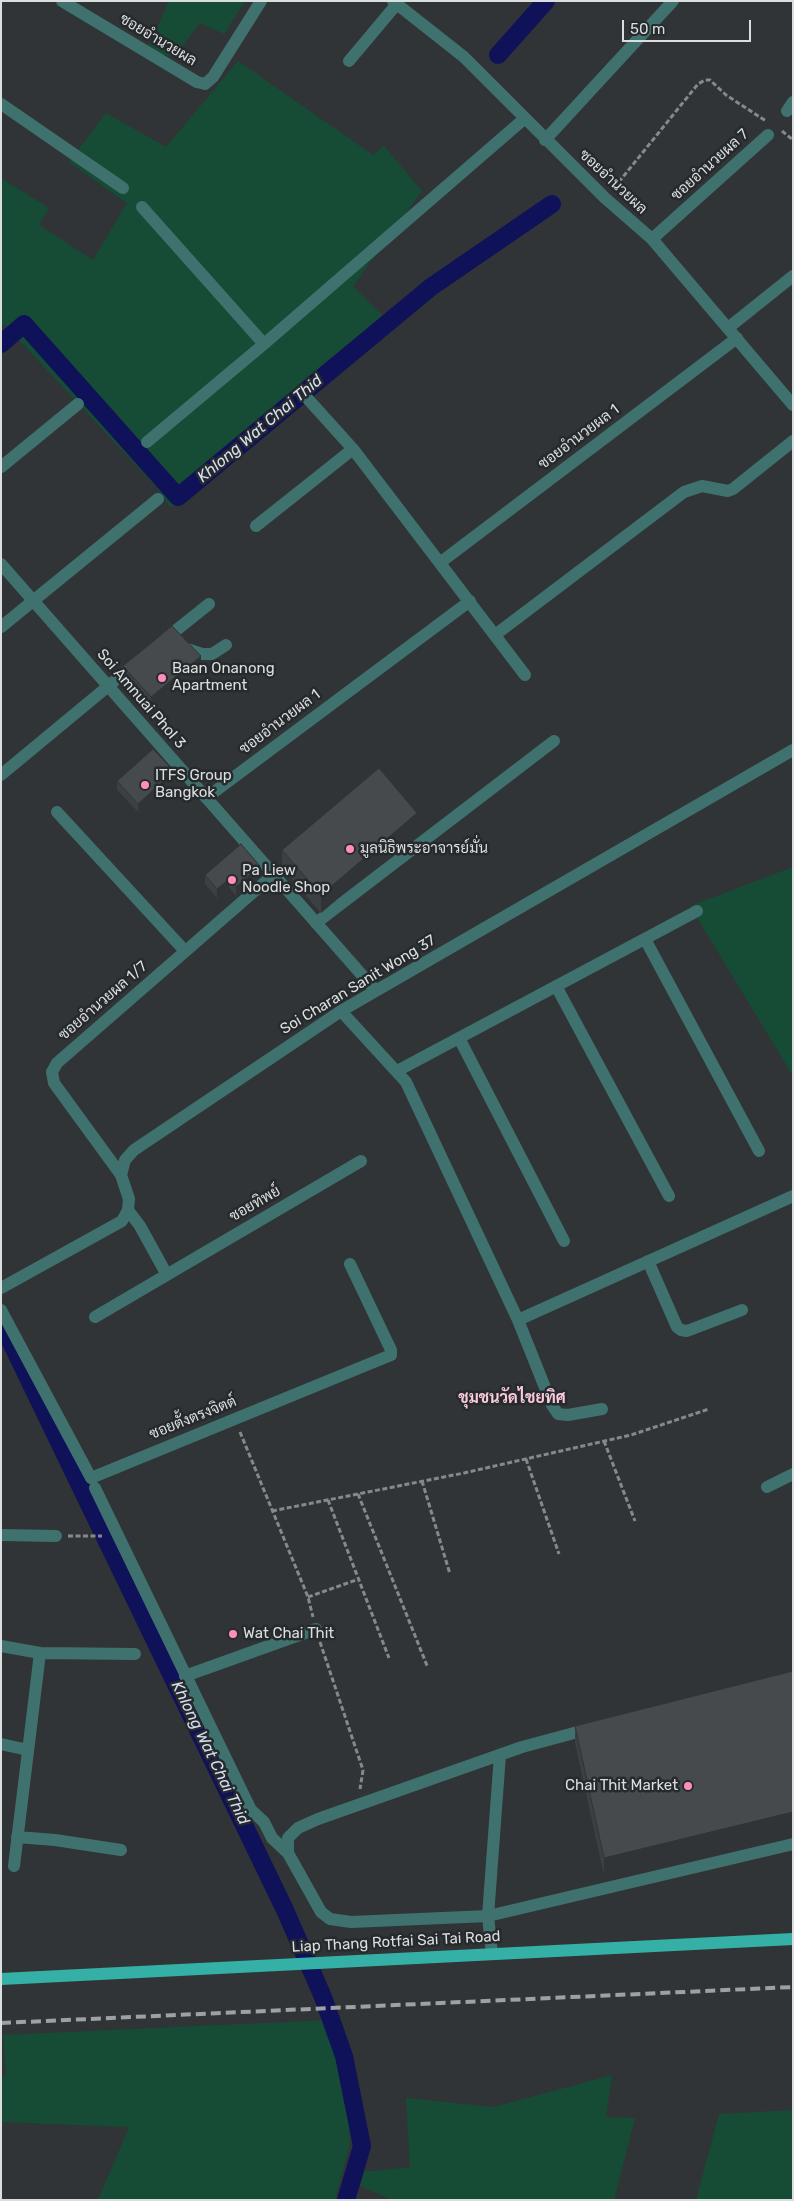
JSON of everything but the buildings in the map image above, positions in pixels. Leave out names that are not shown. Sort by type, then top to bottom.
[{"type":"main road","name":"Liap Thang Rotfai Sai Tai Road","points":[[1,1979],[793,1939]]},
{"type":"street","name":"ซอยอำนวยผล","points":[[62,1],[197,82],[205,84],[213,77],[261,1]]},
{"type":"street","points":[[545,140],[673,1]]},
{"type":"street","name":"ซอยอำนวยผล","points":[[394,3],[464,57],[545,140],[605,198],[652,239],[793,404]]},
{"type":"street","points":[[349,61],[394,3]]},
{"type":"street","points":[[1,104],[123,188]]},
{"type":"street","points":[[147,442],[264,344],[524,119]]},
{"type":"street","name":"ซอยอำนวยผล 7","points":[[652,239],[768,135]]},
{"type":"street","points":[[142,207],[264,344]]},
{"type":"street","points":[[728,328],[793,276]]},
{"type":"street","name":"ซอยอำนวยผล 1","points":[[441,562],[737,338]]},
{"type":"street","points":[[307,398],[353,449],[441,562],[525,675]]},
{"type":"street","points":[[1,467],[78,404]]},
{"type":"street","points":[[495,635],[684,492],[702,486],[728,491],[733,489],[793,441]]},
{"type":"street","points":[[256,526],[353,449]]},
{"type":"street","points":[[1,627],[158,499]]},
{"type":"street","name":"Soi Amnuai Phol 3","points":[[1,564],[376,991]]},
{"type":"street","name":"ซอยอำนวยผล 1","points":[[206,798],[470,601]]},
{"type":"street","points":[[1,775],[208,604]]},
{"type":"street","points":[[168,636],[181,647],[202,654],[212,654],[226,645]]},
{"type":"street","points":[[316,922],[554,740]]},
{"type":"street","name":"Soi Charan Sanit Wong 37","points":[[122,1175],[125,1160],[134,1150],[341,1011],[791,756]]},
{"type":"street","points":[[57,812],[185,951]]},
{"type":"street","name":"ซอยอำนวยผล 1/7","points":[[122,1175],[54,1083],[52,1072],[57,1062],[274,875]]},
{"type":"street","points":[[397,1071],[697,911]]},
{"type":"street","points":[[645,939],[758,1151]]},
{"type":"street","points":[[556,986],[669,1196]]},
{"type":"street","points":[[341,1011],[406,1082],[518,1320],[552,1405],[558,1414],[568,1415],[602,1409]]},
{"type":"street","points":[[459,1038],[564,1241]]},
{"type":"street","name":"ซอยทิพย์","points":[[95,1317],[360,1161]]},
{"type":"street","points":[[1,1288],[122,1222],[128,1210],[129,1199],[122,1175]]},
{"type":"street","points":[[518,1320],[792,1199]]},
{"type":"street","points":[[128,1210],[140,1226],[167,1275]]},
{"type":"street","points":[[648,1261],[677,1327],[681,1330],[687,1331],[742,1310]]},
{"type":"street","name":"ซอยตั้งตรงจิตต์","points":[[1,1310],[91,1478],[391,1355],[391,1350],[350,1264]]},
{"type":"street","points":[[767,1487],[793,1474]]},
{"type":"street","points":[[95,1488],[251,1810],[264,1822],[272,1838],[288,1853],[321,1912],[330,1919],[351,1922],[488,1916],[793,1844]]},
{"type":"street","points":[[1,1535],[56,1536]]},
{"type":"street","points":[[185,1676],[316,1629]]},
{"type":"street","points":[[1,1646],[40,1653],[135,1654]]},
{"type":"street","points":[[14,1866],[40,1653]]},
{"type":"street","points":[[288,1853],[288,1838],[298,1828],[318,1819],[500,1755],[597,1727]]},
{"type":"street","points":[[1,1744],[28,1750]]},
{"type":"street","points":[[492,1954],[488,1916],[500,1755]]},
{"type":"street","points":[[17,1837],[55,1840],[121,1850]]},
{"type":"path","points":[[605,198],[698,84],[705,80],[710,80],[726,94],[793,140]]},
{"type":"path","points":[[272,1511],[422,1481],[632,1435],[710,1409]]},
{"type":"path","points":[[233,1429],[239,1431],[308,1598],[316,1629],[363,1770],[360,1790],[351,1793]]},
{"type":"path","points":[[604,1441],[636,1521]]},
{"type":"path","points":[[526,1459],[559,1554]]},
{"type":"path","points":[[422,1481],[450,1574]]},
{"type":"path","points":[[358,1494],[428,1668]]},
{"type":"path","points":[[328,1500],[389,1658]]},
{"type":"path","points":[[308,1598],[359,1580]]},
{"type":"green space","points":[[169,1],[245,1],[224,34],[200,23],[174,57],[146,52]]},
{"type":"green space","points":[[238,61],[373,155],[384,146],[422,191],[353,286],[383,316],[305,379],[170,508],[158,489],[5,325],[1,327],[1,178],[49,208],[39,225],[93,260],[127,203],[69,162],[106,113],[166,147]]},
{"type":"green space","points":[[793,867],[793,1076],[690,906]]},
{"type":"green space","points":[[328,2020],[348,2108],[350,2144],[335,2200],[98,2200],[129,2127],[1,2122],[1,2081],[6,2073],[3,2035]]},
{"type":"green space","points":[[612,2075],[606,2117],[635,2118],[614,2200],[392,2200],[360,2186],[364,2172],[410,2167],[406,2098],[494,2107]]},
{"type":"green space","points":[[793,2110],[793,2200],[696,2200],[719,2114]]},
{"type":"waterway","points":[[498,55],[546,1]]},
{"type":"waterway","name":"Khlong Wat Chai Thid","points":[[1,344],[24,324],[178,497],[431,287],[552,204]]},
{"type":"waterway","name":"Khlong Wat Chai Thid","points":[[1,1322],[285,1910],[323,1997],[344,2056],[362,2146],[346,2200]]},
{"type":"railway","points":[[1,2023],[793,1987]]},
{"type":"place","name":"Baan Onanong Apartment","points":[[162,678]]},
{"type":"place","name":"ITFS Group Bangkok","points":[[145,785]]},
{"type":"place","name":"มูลนิธิพระอาจารย์มั่น","points":[[350,849]]},
{"type":"place","name":"Pa Liew Noodle Shop","points":[[232,880]]},
{"type":"place","name":"Wat Chai Thit","points":[[233,1634]]},
{"type":"place","name":"Chai Thit Market","points":[[688,1786]]},
{"type":"district","name":"ชุมชนวัดไชยทิศ","points":[[512,1398]]}]
